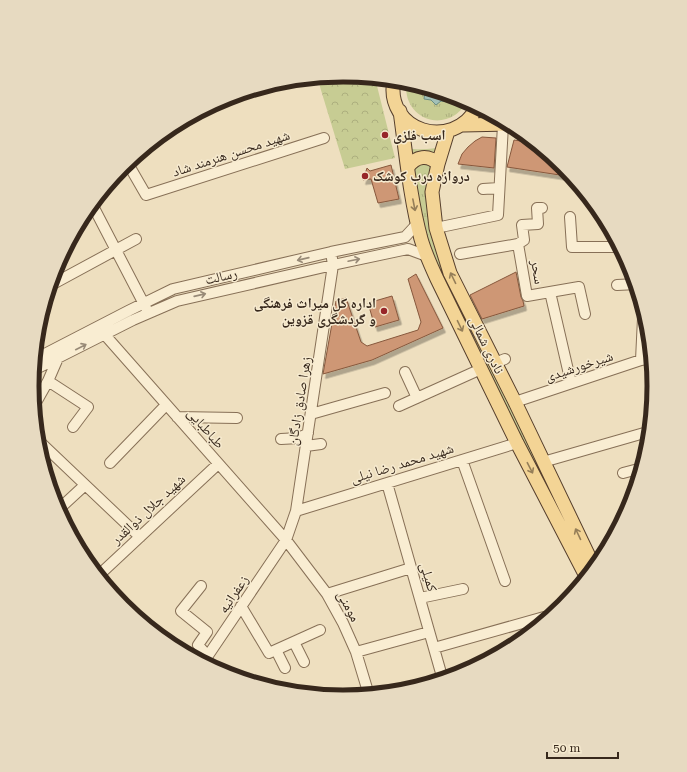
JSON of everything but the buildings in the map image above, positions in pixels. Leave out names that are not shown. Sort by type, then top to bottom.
[{"type":"main road","name":"نادری شمالی","points":[[393,86],[394,97],[400,111],[421,239],[427,256],[517,442],[584,572]]},
{"type":"main road","points":[[400,111],[409,122],[421,130],[442,133],[456,129],[475,112]]},
{"type":"main road","points":[[462,125],[499,124]]},
{"type":"main road","name":"نادری شمالی","points":[[448,131],[438,164],[432,192],[436,228],[450,272],[500,361],[515,402],[591,563]]},
{"type":"main road","points":[[408,167],[414,160],[422,157],[431,158],[438,164]]},
{"type":"street","points":[[436,228],[498,214],[499,188],[506,129]]},
{"type":"street","name":"شهید محسن هنرمند شاد","points":[[131,168],[146,195],[324,138]]},
{"type":"street","points":[[483,189],[499,188]]},
{"type":"street","points":[[518,244],[524,240],[522,225],[538,224],[537,208],[542,208]]},
{"type":"street","points":[[95,210],[149,313]]},
{"type":"street","points":[[570,217],[572,247],[615,247]]},
{"type":"street","name":"رسالت","points":[[41,354],[173,289],[331,252],[404,237],[418,223]]},
{"type":"street","points":[[57,283],[136,239]]},
{"type":"street","name":"سحر","points":[[460,254],[518,244],[527,296],[550,292],[571,383]]},
{"type":"street","name":"رسالت","points":[[40,367],[149,313],[177,301],[408,249],[427,256]]},
{"type":"street","name":"زهرا صادق زادگان","points":[[286,540],[296,511],[333,265],[331,252]]},
{"type":"street","points":[[617,285],[631,284]]},
{"type":"street","points":[[550,292],[579,287],[585,314]]},
{"type":"street","name":"طباطبایی","points":[[105,335],[286,540]]},
{"type":"street","points":[[641,360],[643,335]]},
{"type":"street","points":[[40,397],[48,382],[58,358]]},
{"type":"street","name":"شیرخورشیدی","points":[[515,402],[646,359]]},
{"type":"street","points":[[399,406],[481,369]]},
{"type":"street","points":[[405,372],[417,398]]},
{"type":"street","points":[[48,382],[88,407],[73,427]]},
{"type":"street","points":[[311,414],[385,393]]},
{"type":"street","points":[[110,463],[166,405]]},
{"type":"street","points":[[177,418],[238,418]]},
{"type":"street","points":[[281,440],[299,438],[308,433]]},
{"type":"street","points":[[543,462],[644,433]]},
{"type":"street","name":"شهید محمد رضا نیلی","points":[[296,511],[517,442]]},
{"type":"street","points":[[306,446],[321,444]]},
{"type":"street","points":[[45,447],[140,537]]},
{"type":"street","points":[[462,460],[505,581]]},
{"type":"street","name":"شهید جلال ذوالقدر","points":[[103,572],[218,464]]},
{"type":"street","points":[[623,473],[637,469]]},
{"type":"street","name":"کمیلی","points":[[387,483],[441,674]]},
{"type":"street","points":[[63,505],[86,485]]},
{"type":"street","name":"مومنی","points":[[286,540],[327,594],[343,623],[356,652],[367,690]]},
{"type":"street","name":"زعفرانیه","points":[[206,658],[286,540]]},
{"type":"street","points":[[327,594],[411,568]]},
{"type":"street","points":[[201,586],[181,611],[207,632],[198,645],[202,655]]},
{"type":"street","points":[[420,598],[463,590]]},
{"type":"street","points":[[241,606],[269,653],[320,630]]},
{"type":"street","points":[[434,648],[541,618]]},
{"type":"street","points":[[356,652],[429,632]]},
{"type":"street","points":[[294,642],[304,662]]},
{"type":"street","points":[[276,650],[285,668]]},
{"type":"green space","points":[[319,83],[376,83],[395,158],[345,169]]},
{"type":"green space","points":[[406,88],[422,92],[463,106],[455,115],[446,119],[427,119],[413,108],[408,100]]},
{"type":"green space","points":[[444,146],[432,192],[450,273],[591,563],[582,569],[437,279],[405,148],[434,148]]},
{"type":"water","points":[[425,93],[449,101],[441,101],[436,105],[431,100],[424,99]]},
{"type":"place","name":"اسب فلزی","points":[[385,135]]},
{"type":"place","name":"دروازه درب کوشک","points":[[365,176]]},
{"type":"place","name":"اداره کل میراث فرهنگی و گردشگری قزوین","points":[[384,311]]}]
